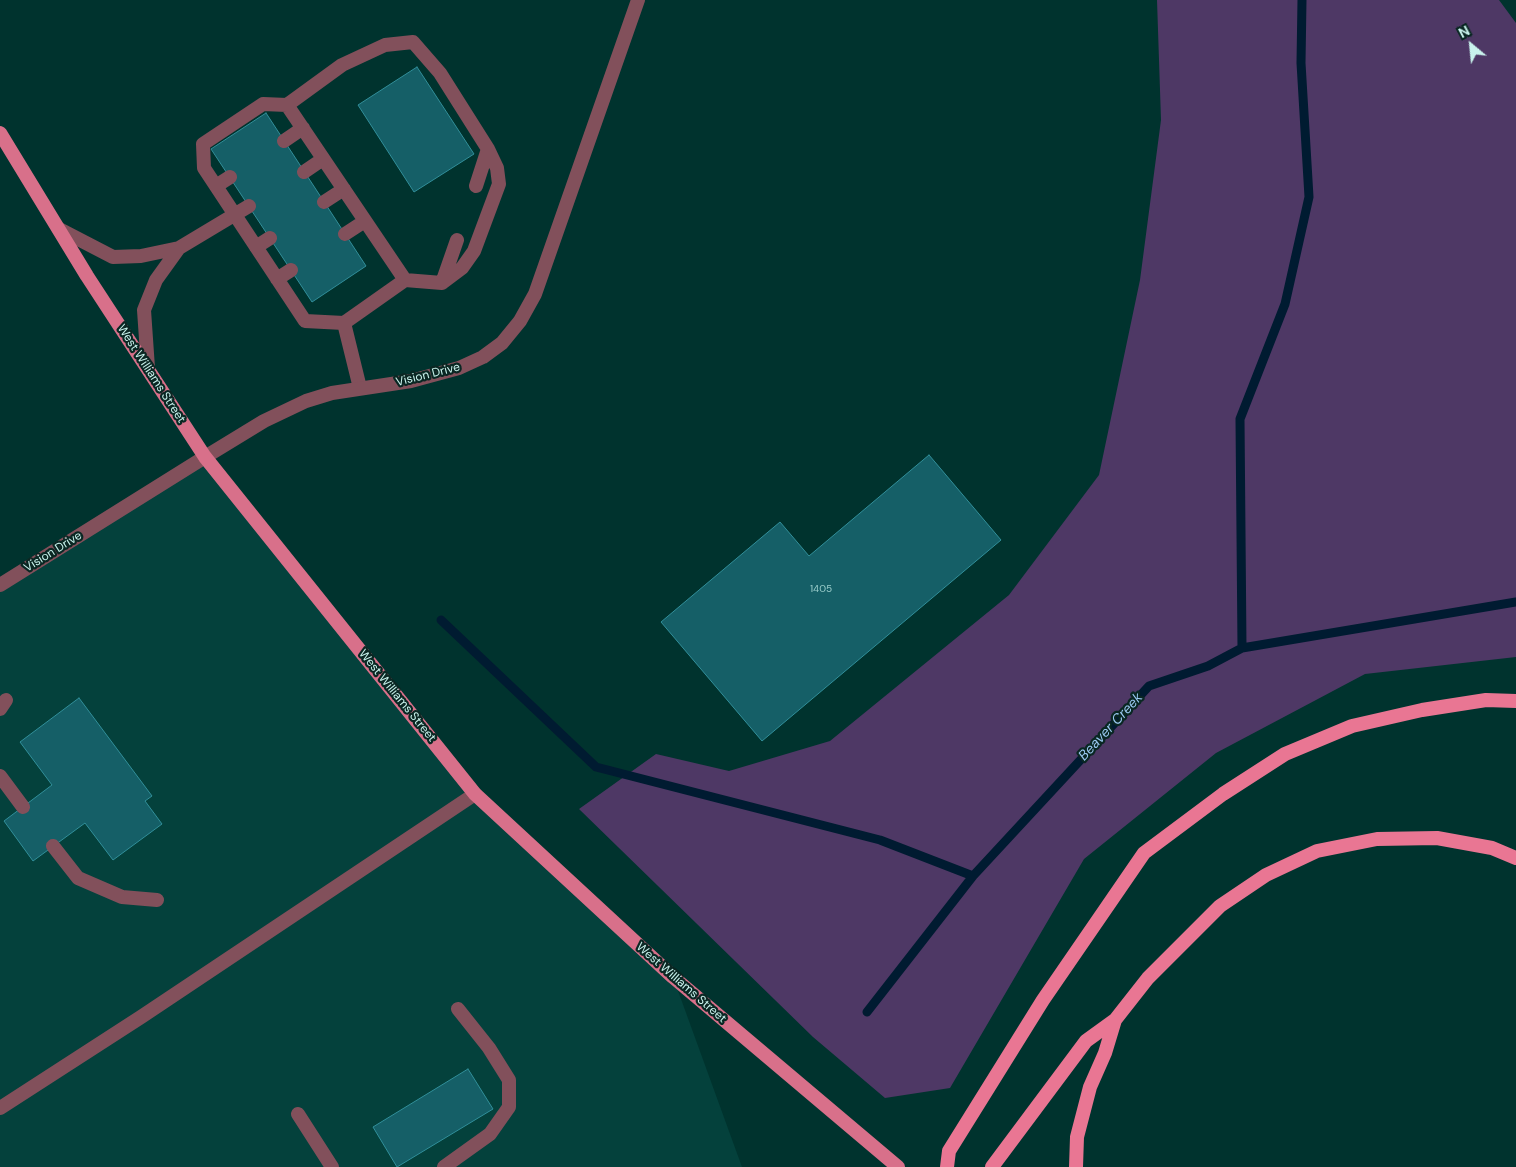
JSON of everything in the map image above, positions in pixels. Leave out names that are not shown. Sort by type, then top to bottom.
[{"type":"highway","points":[[947,1167],[949,1152],[1038,1009],[1144,853],[1223,794],[1285,754],[1352,726],[1422,710],[1486,700],[1516,701]]},
{"type":"highway","points":[[992,1167],[1086,1042],[1115,1020],[1154,972],[1220,906],[1266,875],[1317,851],[1377,839],[1437,838],[1492,848],[1516,858]]},
{"type":"highway","points":[[1076,1167],[1077,1137],[1090,1086],[1105,1053],[1115,1020]]},
{"type":"main road","name":"West Williams Street","points":[[0,133],[205,457],[475,794],[673,977],[898,1167]]},
{"type":"street","name":"Vision Drive","points":[[0,585],[264,421],[306,401],[360,388],[411,382],[459,368],[483,357],[502,343],[520,321],[535,294],[638,0]]},
{"type":"street","points":[[413,42],[440,73],[498,168],[500,184],[474,251],[462,268],[442,284],[405,280],[344,323],[305,321],[204,168],[203,144],[263,104],[287,105],[342,66],[384,45],[413,42]]},
{"type":"street","points":[[287,105],[405,280]]},
{"type":"street","points":[[284,141],[303,128]]},
{"type":"street","points":[[476,186],[488,149]]},
{"type":"street","points":[[304,172],[323,159]]},
{"type":"street","points":[[216,186],[230,177]]},
{"type":"street","points":[[324,202],[344,189]]},
{"type":"street","points":[[59,229],[113,257],[141,256],[179,248],[249,206]]},
{"type":"street","points":[[346,234],[365,221]]},
{"type":"street","points":[[256,247],[270,238]]},
{"type":"street","points":[[442,284],[457,240]]},
{"type":"street","points":[[148,368],[144,310],[156,280],[179,248]]},
{"type":"street","points":[[278,279],[291,270]]},
{"type":"street","points":[[344,323],[360,388]]},
{"type":"street","points":[[0,776],[23,807]]},
{"type":"street","points":[[0,1108],[142,1017],[475,794]]},
{"type":"street","points":[[53,846],[78,878],[122,897],[157,900]]},
{"type":"street","points":[[444,1167],[490,1134],[509,1107],[509,1080],[488,1048],[458,1009]]},
{"type":"street","points":[[298,1114],[332,1167]]},
{"type":"shaded area","points":[[1157,0],[1499,0],[1516,23],[1516,657],[1365,674],[1216,753],[1084,859],[950,1088],[885,1098],[813,1037],[579,809],[656,754],[729,771],[830,741],[1009,595],[1099,475],[1140,280],[1161,120]]},
{"type":"shaded area","points":[[205,457],[475,794],[673,977],[742,1167],[0,1167],[0,585]]},
{"type":"building","points":[[417,67],[474,154],[414,192],[358,105]]},
{"type":"building","points":[[266,113],[366,266],[312,302],[211,149]]},
{"type":"building","points":[[929,455],[1001,540],[762,741],[661,622],[780,522],[809,556]]},
{"type":"building","points":[[79,698],[152,796],[145,801],[162,824],[113,860],[85,823],[33,861],[4,821],[52,785],[20,742]]},
{"type":"building","points":[[468,1069],[493,1109],[397,1167],[373,1127]]},
{"type":"waterway","points":[[1242,648],[1240,419],[1285,304],[1309,197],[1301,63],[1302,0]]},
{"type":"waterway","name":"Beaver Creek","points":[[867,1012],[973,876],[1149,686],[1208,666],[1242,648],[1516,602]]},
{"type":"waterway","points":[[441,620],[596,767],[880,840],[973,876]]}]
